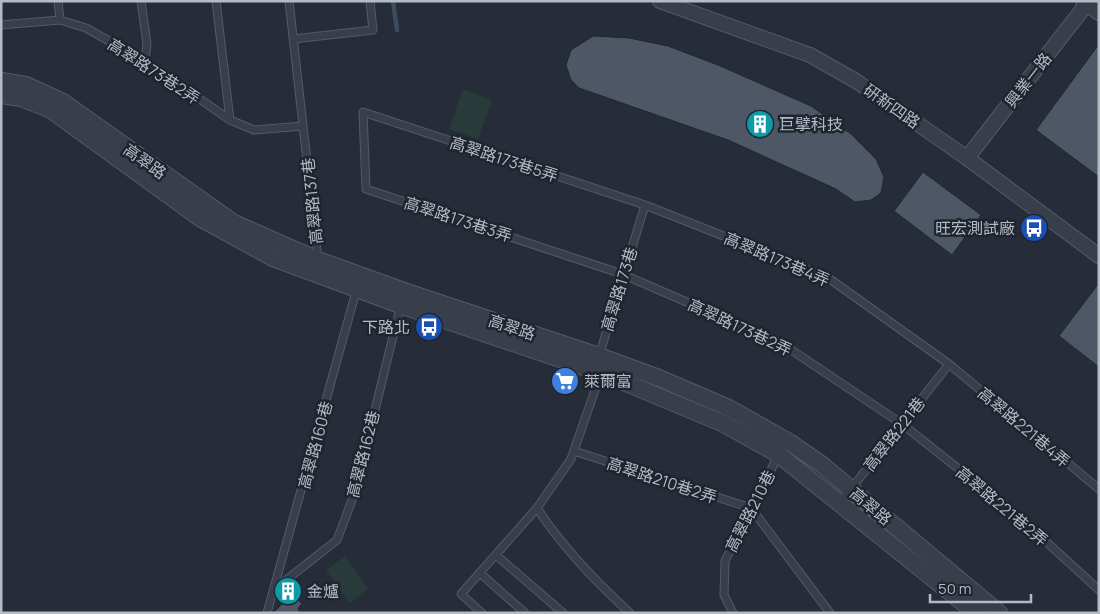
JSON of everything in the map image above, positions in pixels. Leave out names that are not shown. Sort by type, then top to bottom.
[{"type":"street","name":"研新四路","points":[[660,1],[810,55],[856,81],[967,158],[1099,256]]},
{"type":"street","name":"興業一路","points":[[967,158],[1086,2]]},
{"type":"street","points":[[1086,2],[1099,13]]},
{"type":"street","name":"高翠路","points":[[1,82],[26,85],[63,102],[234,223],[319,268]]},
{"type":"street","name":"高翠路","points":[[1,95],[21,98],[51,110],[200,218],[273,258],[319,268],[359,282],[602,373],[784,448],[840,502],[976,613]]},
{"type":"street","name":"高翠路","points":[[402,298],[599,356],[729,408],[784,448],[851,489],[999,613]]},
{"type":"lane","points":[[58,1],[60,20]]},
{"type":"lane","points":[[141,1],[146,44],[145,61]]},
{"type":"lane","points":[[216,1],[230,120]]},
{"type":"lane","name":"高翠路137巷","points":[[289,1],[319,268]]},
{"type":"lane","points":[[293,39],[373,30],[370,1]]},
{"type":"lane","name":"高翠路73巷2弄","points":[[1,25],[60,20],[86,28],[145,61],[230,120],[254,130],[303,126]]},
{"type":"lane","name":"高翠路173巷5弄","points":[[363,112],[645,206]]},
{"type":"lane","name":"高翠路173巷3弄","points":[[363,112],[366,189],[622,274]]},
{"type":"lane","name":"高翠路173巷","points":[[602,373],[599,356],[622,274],[645,206]]},
{"type":"lane","name":"高翠路173巷4弄","points":[[645,206],[827,277],[949,364]]},
{"type":"lane","name":"高翠路173巷2弄","points":[[622,274],[781,343],[902,424]]},
{"type":"lane","name":"高翠路160巷","points":[[267,613],[276,588],[359,282]]},
{"type":"lane","name":"高翠路162巷","points":[[276,588],[337,540],[354,495],[402,298]]},
{"type":"lane","name":"高翠路221巷","points":[[840,502],[949,364]]},
{"type":"lane","name":"高翠路221巷4弄","points":[[949,364],[1099,489]]},
{"type":"lane","points":[[482,613],[461,594],[481,574],[537,508],[571,459],[602,373]]},
{"type":"lane","name":"高翠路221巷2弄","points":[[902,424],[1018,516],[1099,590]]},
{"type":"lane","name":"高翠路210巷","points":[[733,613],[724,595],[725,561],[784,448]]},
{"type":"lane","name":"高翠路210巷2弄","points":[[574,451],[751,508]]},
{"type":"lane","points":[[537,508],[548,525],[593,579],[630,613]]},
{"type":"lane","points":[[751,508],[830,613]]},
{"type":"lane","points":[[496,555],[563,613]]},
{"type":"lane","points":[[481,574],[525,613]]},
{"type":"shaded area","points":[[463,89],[492,100],[478,139],[449,129]]},
{"type":"shaded area","points":[[345,556],[368,589],[350,603],[326,570]]},
{"type":"building","name":"巨擘科技","points":[[593,36],[629,38],[668,46],[718,65],[811,106],[851,134],[876,159],[884,177],[881,193],[871,200],[855,202],[836,189],[728,140],[579,88],[571,80],[566,65],[571,50]]},
{"type":"building","points":[[1099,44],[1099,177],[1036,130]]},
{"type":"building","points":[[923,172],[981,215],[952,255],[894,211]]},
{"type":"building","points":[[1099,283],[1099,367],[1059,336]]},
{"type":"building","points":[[287,586],[302,604],[298,608],[300,613],[273,613],[287,599]]},
{"type":"waterway","points":[[393,1],[397,30]]},
{"type":"place","name":"巨擘科技","points":[[760,124]]},
{"type":"place","name":"旺宏測試廠","points":[[1034,228]]},
{"type":"place","name":"下路北","points":[[429,327]]},
{"type":"place","name":"萊爾富","points":[[565,381]]},
{"type":"place","name":"金爐","points":[[288,591]]}]
